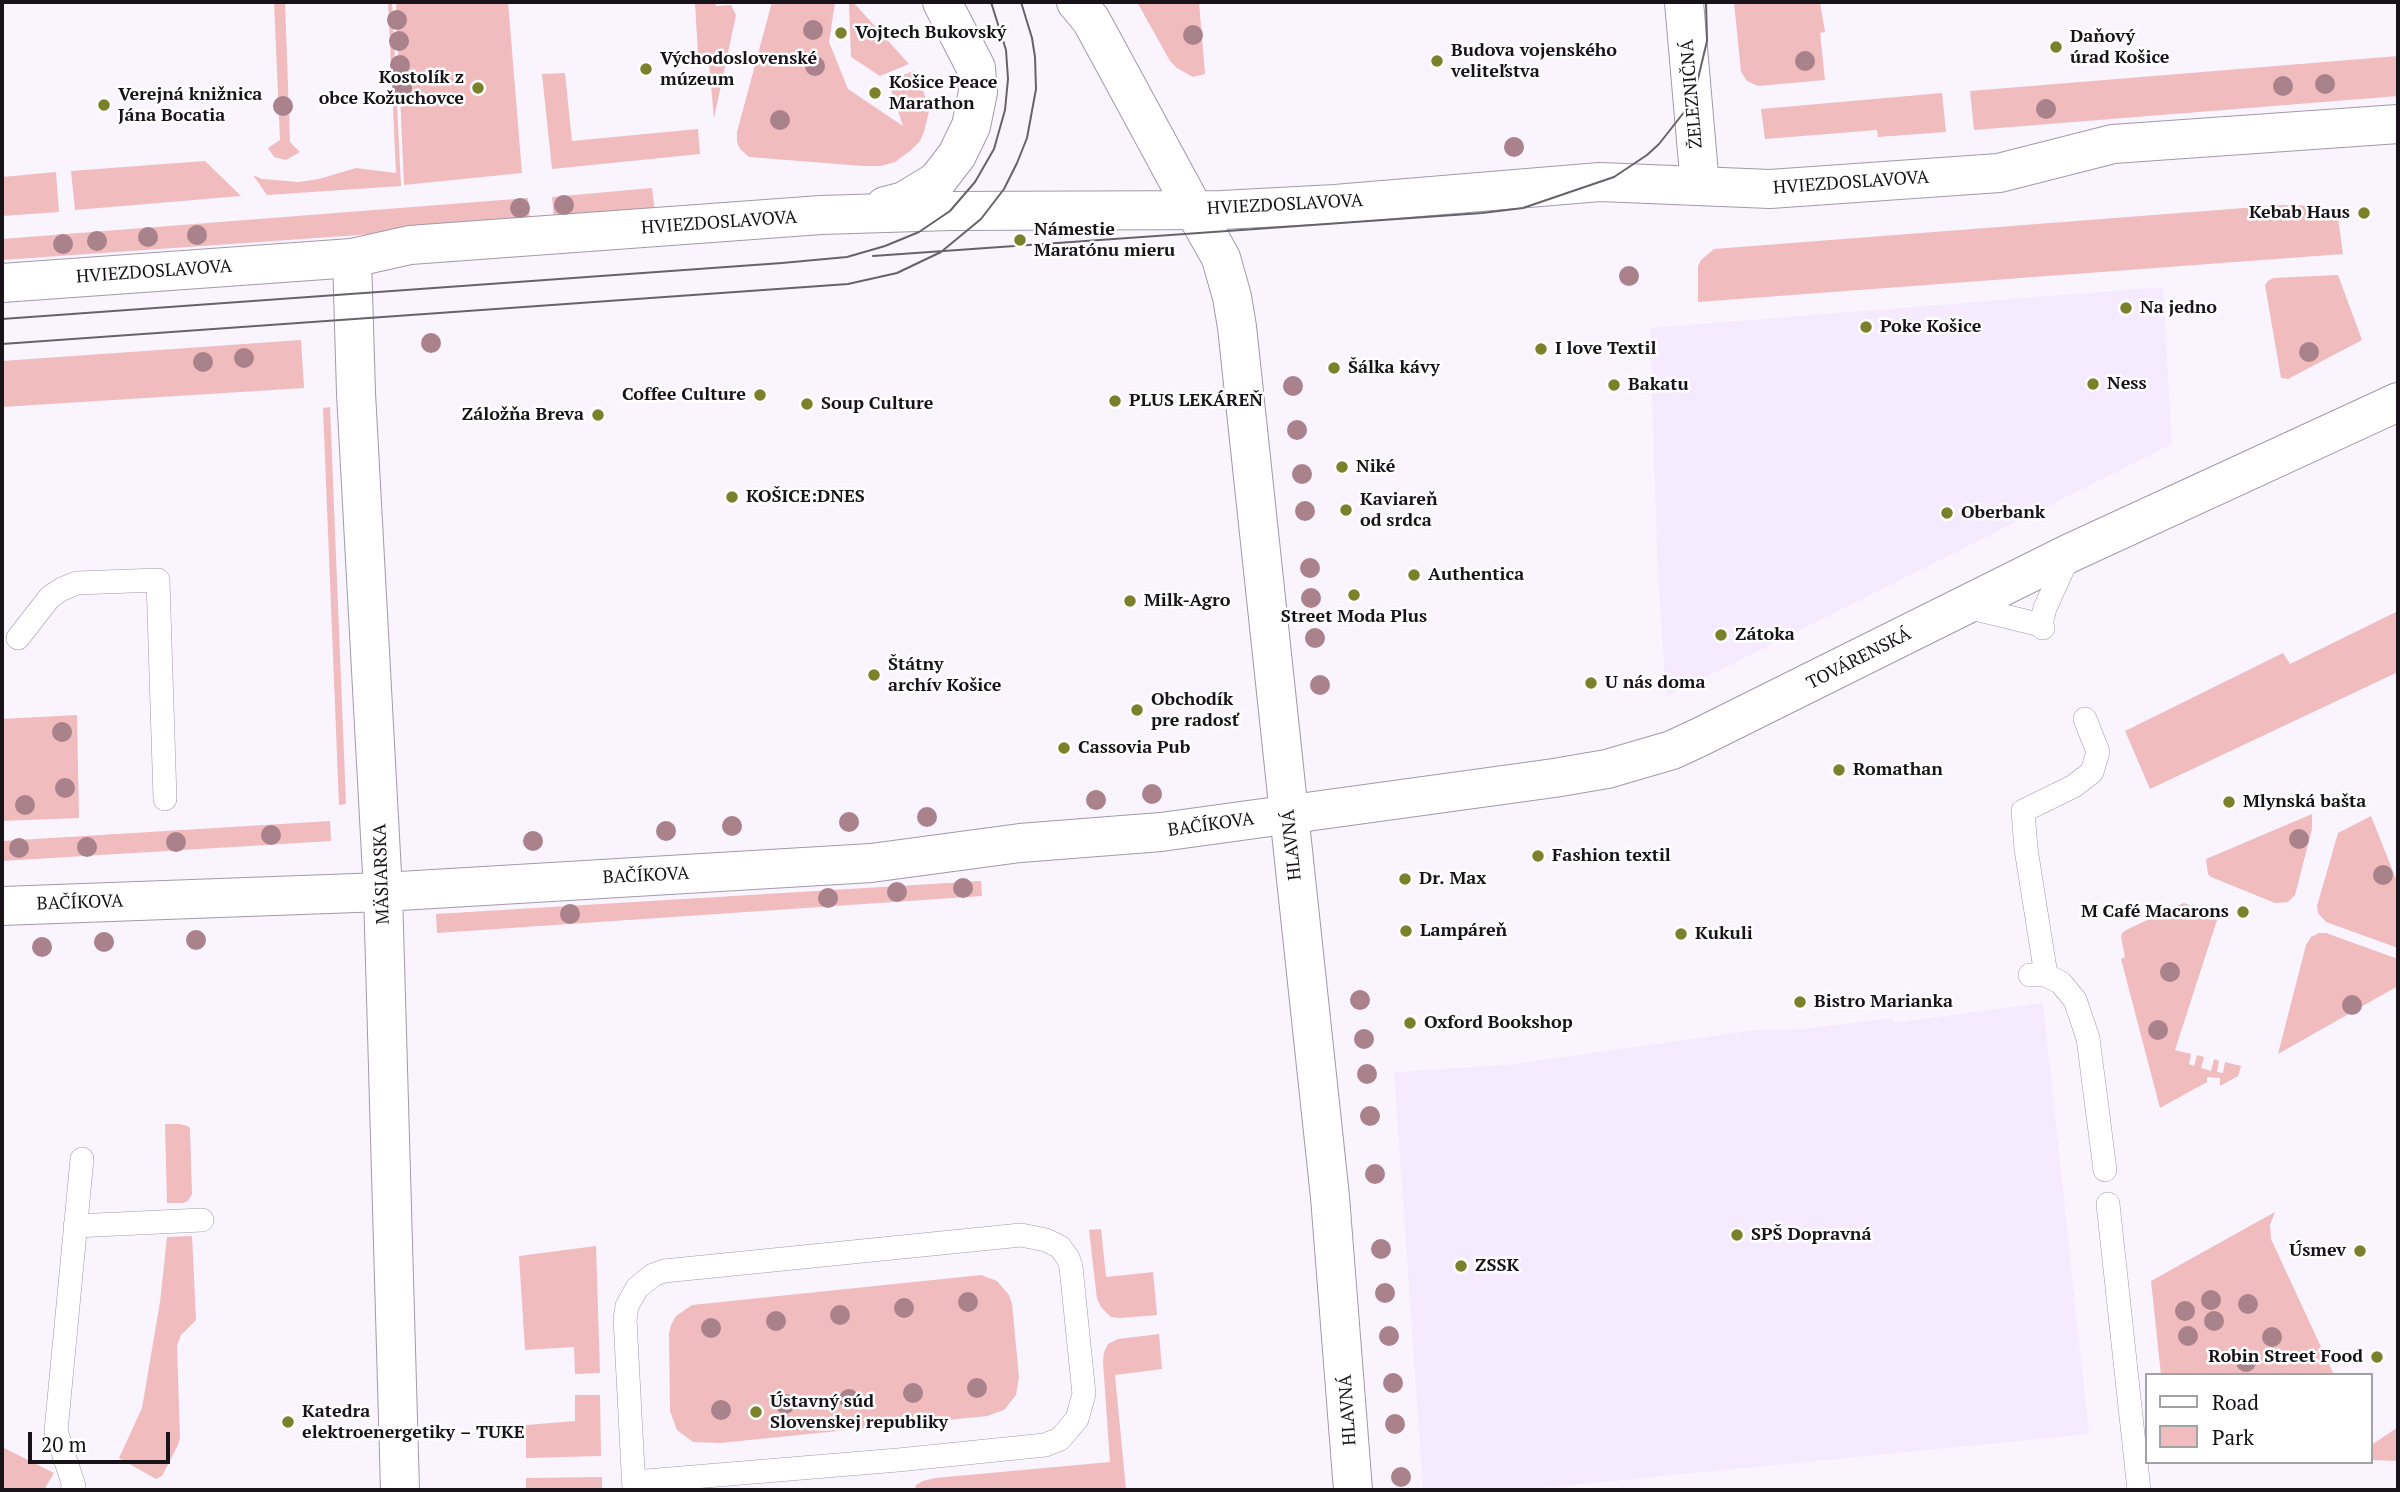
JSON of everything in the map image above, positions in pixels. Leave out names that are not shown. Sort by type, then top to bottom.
[{"type":"street","points":[[821,215],[904,201],[937,181],[957,155],[965,140],[975,108],[978,92],[976,68],[942,2]]},
{"type":"street","points":[[1076,2],[1091,20],[1194,210]]},
{"type":"street","name":"ŽELEZNIČNÁ","points":[[1684,2],[1700,186]]},
{"type":"street","name":"HVIEZDOSLAVOVA","points":[[2,283],[352,258],[410,246],[821,215],[950,211],[1194,210],[1335,204],[1600,182],[1770,189],[1998,173],[2113,144],[2398,124]]},
{"type":"street","name":"HLAVNÁ","points":[[1194,210],[1221,258],[1233,297],[1330,1197],[1353,1490]]},
{"type":"street","name":"MÄSIARSKA","points":[[352,258],[356,393],[383,892],[401,1490]]},
{"type":"street","name":"TOVÁRENSKÁ","points":[[1288,814],[1554,778],[1607,769],[1672,750],[2070,553],[2398,402]]},
{"type":"street","name":"BAČÍKOVA","points":[[2,906],[383,892],[871,863],[1020,843],[1161,832],[1288,814]]},
{"type":"lane","points":[[1963,606],[2042,626],[2045,608],[2070,553]]},
{"type":"lane","points":[[18,638],[50,597],[62,589],[77,583],[158,580],[166,799]]},
{"type":"lane","points":[[2085,719],[2098,751],[2092,772],[2074,786],[2023,811],[2038,975],[2061,983],[2076,1000],[2088,1038],[2105,1170]]},
{"type":"lane","points":[[72,1490],[74,1486],[56,1431],[82,1159]]},
{"type":"lane","points":[[2108,1204],[2139,1490]]},
{"type":"lane","points":[[75,1226],[202,1220]]},
{"type":"lane","points":[[1021,1235],[1046,1240],[1060,1247],[1068,1258],[1073,1279],[1084,1394],[1077,1419],[1059,1439],[1045,1445],[634,1486],[625,1319],[627,1306],[636,1287],[653,1275],[664,1271],[1021,1235]]},
{"type":"shaded area","points":[[2163,287],[2172,444],[1666,697],[1657,557],[1650,328]]},
{"type":"shaded area","name":"SPŠ Dopravná","points":[[2043,1003],[2089,1434],[1521,1490],[1423,1490],[1394,1072],[1506,1065],[1756,1030],[1801,1029],[1893,1018],[1893,1023]]},
{"type":"green space","points":[[274,2],[285,2],[290,142],[300,152],[286,160],[274,157],[268,148],[280,140]]},
{"type":"green space","points":[[388,2],[392,2],[401,186],[267,195],[253,175],[262,179],[298,182],[356,168],[396,173]]},
{"type":"green space","points":[[396,2],[508,2],[522,173],[404,185]]},
{"type":"green space","points":[[695,2],[715,2],[716,6],[731,5],[736,15],[714,118],[708,54],[698,54]]},
{"type":"green space","points":[[772,2],[835,2],[829,42],[848,89],[903,126],[888,81],[914,71],[921,83],[929,111],[920,141],[910,151],[895,162],[881,166],[863,166],[749,157],[740,149],[737,132]]},
{"type":"green space","points":[[849,2],[853,2],[909,64],[880,76],[851,57]]},
{"type":"green space","points":[[1137,2],[1199,2],[1205,74],[1193,77],[1170,61]]},
{"type":"green space","points":[[1734,2],[1820,2],[1825,32],[1820,33],[1825,80],[1758,86],[1747,81],[1741,72]]},
{"type":"green space","points":[[2398,56],[2398,96],[1974,130],[1970,91]]},
{"type":"green space","points":[[565,73],[572,141],[698,129],[700,154],[552,169],[542,74]]},
{"type":"green space","points":[[1942,93],[1946,132],[1878,137],[1877,130],[1765,139],[1761,109]]},
{"type":"green space","points":[[205,161],[241,196],[75,210],[71,171]]},
{"type":"green space","points":[[56,172],[59,212],[2,216],[2,177]]},
{"type":"green space","points":[[652,188],[655,214],[554,220],[552,197]]},
{"type":"green space","points":[[528,198],[530,223],[2,260],[2,239]]},
{"type":"green space","points":[[2283,205],[2319,206],[2337,210],[2343,254],[1698,302],[1698,266],[1714,249]]},
{"type":"green space","points":[[2338,275],[2362,340],[2288,379],[2281,378],[2265,285],[2273,278]]},
{"type":"green space","points":[[301,340],[304,388],[2,407],[2,361]]},
{"type":"green space","points":[[330,407],[346,804],[339,805],[323,408]]},
{"type":"green space","points":[[2398,611],[2398,672],[2150,789],[2125,731],[2283,653],[2290,664]]},
{"type":"green space","points":[[77,715],[79,818],[2,821],[2,719]]},
{"type":"green space","points":[[2312,814],[2312,829],[2295,895],[2288,902],[2275,903],[2208,874],[2206,859]]},
{"type":"green space","points":[[2371,816],[2398,884],[2398,948],[2326,922],[2318,913],[2317,906],[2338,833]]},
{"type":"green space","points":[[330,821],[331,841],[2,861],[2,841]]},
{"type":"green space","points":[[981,881],[982,896],[437,933],[436,914]]},
{"type":"green space","points":[[2184,903],[2218,917],[2175,1050],[2191,1054],[2189,1064],[2194,1066],[2197,1055],[2204,1057],[2201,1068],[2211,1071],[2214,1059],[2219,1061],[2217,1072],[2223,1073],[2225,1062],[2241,1066],[2238,1076],[2220,1086],[2220,1078],[2207,1077],[2207,1082],[2160,1108],[2121,959],[2125,957],[2121,937],[2128,929]]},
{"type":"green space","points":[[2326,933],[2398,959],[2398,986],[2278,1054],[2306,945],[2311,937]]},
{"type":"green space","points":[[165,1124],[179,1124],[190,1129],[192,1194],[188,1201],[183,1203],[167,1203]]},
{"type":"green space","points":[[2275,1212],[2270,1225],[2271,1239],[2333,1373],[2161,1373],[2151,1281]]},
{"type":"green space","points":[[1101,1229],[1106,1277],[1153,1272],[1157,1315],[1111,1317],[1101,1307],[1097,1299],[1089,1230]]},
{"type":"green space","points":[[192,1236],[196,1320],[181,1335],[177,1346],[180,1438],[162,1476],[156,1479],[119,1458],[142,1408],[160,1302],[167,1237]]},
{"type":"green space","points":[[596,1246],[600,1373],[575,1374],[574,1347],[525,1350],[519,1256]]},
{"type":"green space","points":[[981,1275],[997,1281],[1009,1295],[1012,1304],[1019,1377],[1016,1395],[1004,1410],[987,1416],[720,1443],[693,1442],[677,1430],[670,1411],[669,1334],[676,1316],[692,1305]]},
{"type":"green space","points":[[1159,1334],[1162,1369],[1115,1375],[1126,1490],[915,1490],[916,1485],[935,1478],[1110,1462],[1104,1352],[1108,1344],[1118,1339]]},
{"type":"green space","points":[[575,1395],[600,1395],[601,1456],[526,1458],[526,1425],[575,1421]]},
{"type":"green space","points":[[2398,1427],[2398,1461],[2372,1460],[2372,1445]]},
{"type":"green space","points":[[2,1447],[54,1473],[44,1490],[2,1490]]},
{"type":"green space","points":[[602,1477],[602,1490],[526,1490],[526,1478]]},
{"type":"tram line","points":[[2,319],[782,263],[847,257],[885,246],[919,232],[950,211],[975,182],[994,149],[1005,110],[1008,79],[1006,50],[991,2]]},
{"type":"tram line","points":[[2,344],[848,284],[897,273],[941,252],[981,219],[1004,189],[1017,163],[1027,138],[1036,89],[1032,38],[1021,2]]},
{"type":"tram line","points":[[873,256],[1523,208],[1614,177],[1659,144],[1685,111],[1696,87],[1707,41],[1706,2]]},
{"type":"place","name":"Vojtech Bukovský","points":[[841,33]]},
{"type":"place","name":"Daňový úrad Košice","points":[[2056,47]]},
{"type":"place","name":"Budova vojenského veliteľstva","points":[[1437,61]]},
{"type":"place","name":"Východoslovenské múzeum","points":[[646,69]]},
{"type":"place","name":"Kostolík z obce Kožuchovce","points":[[478,88]]},
{"type":"place","name":"Košice Peace Marathon","points":[[875,93]]},
{"type":"place","name":"Verejná knižnica Jána Bocatia","points":[[104,105]]},
{"type":"place","name":"Kebab Haus","points":[[2364,213]]},
{"type":"place","name":"Námestie Maratónu mieru","points":[[1020,240]]},
{"type":"place","name":"Na jedno","points":[[2126,308]]},
{"type":"place","name":"Poke Košice","points":[[1866,327]]},
{"type":"place","name":"I love Textil","points":[[1541,349]]},
{"type":"place","name":"Šálka kávy","points":[[1334,368]]},
{"type":"place","name":"Ness","points":[[2093,384]]},
{"type":"place","name":"Bakatu","points":[[1614,385]]},
{"type":"place","name":"Coffee Culture","points":[[760,395]]},
{"type":"place","name":"PLUS LEKÁREŇ","points":[[1115,401]]},
{"type":"place","name":"Soup Culture","points":[[807,404]]},
{"type":"place","name":"Záložňa Breva","points":[[598,415]]},
{"type":"place","name":"Niké","points":[[1342,467]]},
{"type":"place","name":"KOŠICE:DNES","points":[[732,497]]},
{"type":"place","name":"Kaviareň od srdca","points":[[1346,510]]},
{"type":"place","name":"Oberbank","points":[[1947,513]]},
{"type":"place","name":"Authentica","points":[[1414,575]]},
{"type":"place","name":"Street Moda Plus","points":[[1354,595]]},
{"type":"place","name":"Milk-Agro","points":[[1130,601]]},
{"type":"place","name":"Zátoka","points":[[1721,635]]},
{"type":"place","name":"Štátny archív Košice","points":[[874,675]]},
{"type":"place","name":"U nás doma","points":[[1591,683]]},
{"type":"place","name":"Obchodík pre radosť","points":[[1137,710]]},
{"type":"place","name":"Cassovia Pub","points":[[1064,748]]},
{"type":"place","name":"Romathan","points":[[1839,770]]},
{"type":"place","name":"Mlynská bašta","points":[[2229,802]]},
{"type":"place","name":"Fashion textil","points":[[1538,856]]},
{"type":"place","name":"Dr. Max","points":[[1405,879]]},
{"type":"place","name":"M Café Macarons","points":[[2243,912]]},
{"type":"place","name":"Lampáreň","points":[[1406,931]]},
{"type":"place","name":"Kukuli","points":[[1681,934]]},
{"type":"place","name":"Bistro Marianka","points":[[1800,1002]]},
{"type":"place","name":"Oxford Bookshop","points":[[1410,1023]]},
{"type":"place","name":"SPŠ Dopravná","points":[[1737,1235]]},
{"type":"place","name":"Úsmev","points":[[2360,1251]]},
{"type":"place","name":"ZSSK","points":[[1461,1266]]},
{"type":"place","name":"Robin Street Food","points":[[2377,1357]]},
{"type":"place","name":"Ústavný súd Slovenskej republiky","points":[[756,1412]]},
{"type":"place","name":"Katedra elektroenergetiky – TUKE","points":[[288,1422]]}]
